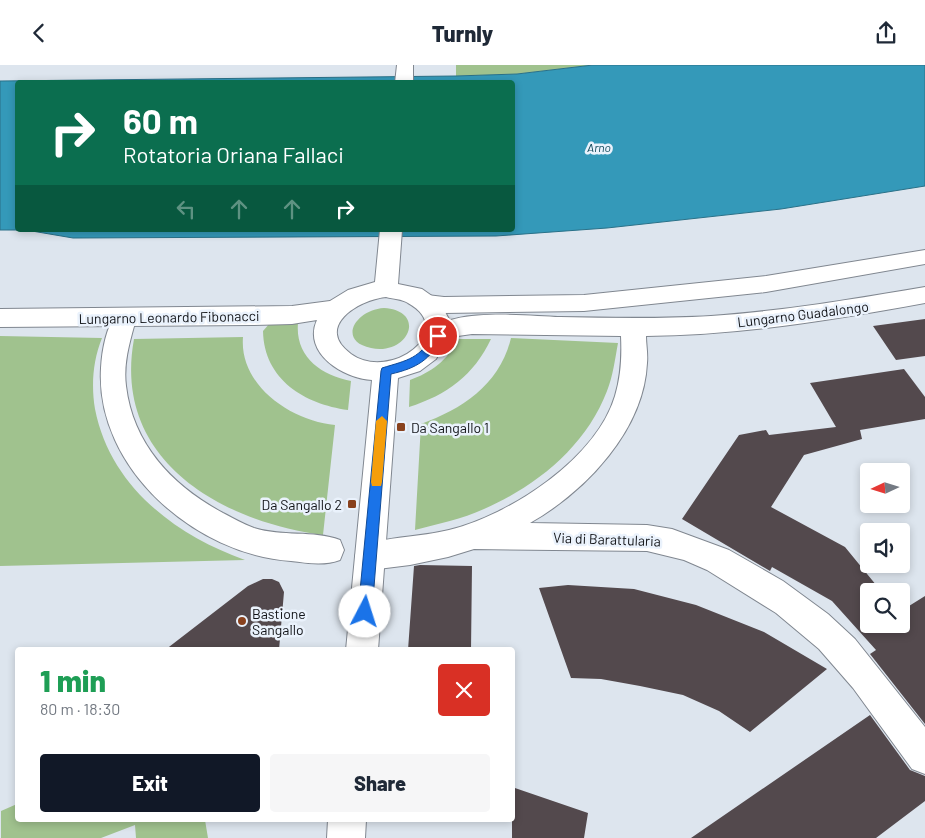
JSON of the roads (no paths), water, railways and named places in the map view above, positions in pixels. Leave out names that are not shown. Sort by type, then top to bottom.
[{"type":"street","points":[[404,80],[405,65]]},
{"type":"street","points":[[387,278],[391,232]]},
{"type":"street","points":[[387,278],[406,292],[427,303],[444,305],[584,303],[766,284],[921,263]]},
{"type":"street","points":[[387,278],[363,293],[351,297],[337,308],[326,326],[330,349],[353,367],[365,370],[386,371],[404,367],[420,359],[431,348],[438,336],[436,317],[427,303]]},
{"type":"street","points":[[670,294],[679,327]]},
{"type":"street","name":"Lungarno Guadalongo","points":[[438,336],[454,329],[472,325],[679,327],[805,316],[925,295]]},
{"type":"street","name":"Lungarno Leonardo Fibonacci","points":[[0,319],[124,319],[292,315],[337,308]]},
{"type":"street","points":[[124,319],[113,359],[113,395],[122,431],[132,449],[158,483],[193,512],[238,535],[264,544],[328,549]]},
{"type":"street","points":[[370,555],[409,552],[474,536],[519,516],[542,502],[582,470],[610,434],[627,397],[635,358],[633,327]]},
{"type":"street","points":[[362,647],[386,371]]},
{"type":"street","name":"Via di Barattularia","points":[[474,536],[647,538],[670,542],[709,555],[781,597],[807,616],[830,637],[856,665],[925,756]]},
{"type":"street","points":[[346,838],[347,822]]},
{"type":"water","name":"Arno","points":[[593,65],[925,65],[925,186],[781,209],[607,228],[496,236],[73,238],[38,232],[515,232],[515,80],[91,80],[517,74]]},
{"type":"water","name":"Arno","points":[[0,81],[15,81],[15,230],[0,230]]},
{"type":"place","name":"Da Sangallo 1","points":[[401,427]]},
{"type":"place","name":"Da Sangallo 2","points":[[352,504]]},
{"type":"place","name":"Bastione Sangallo","points":[[242,621]]}]
